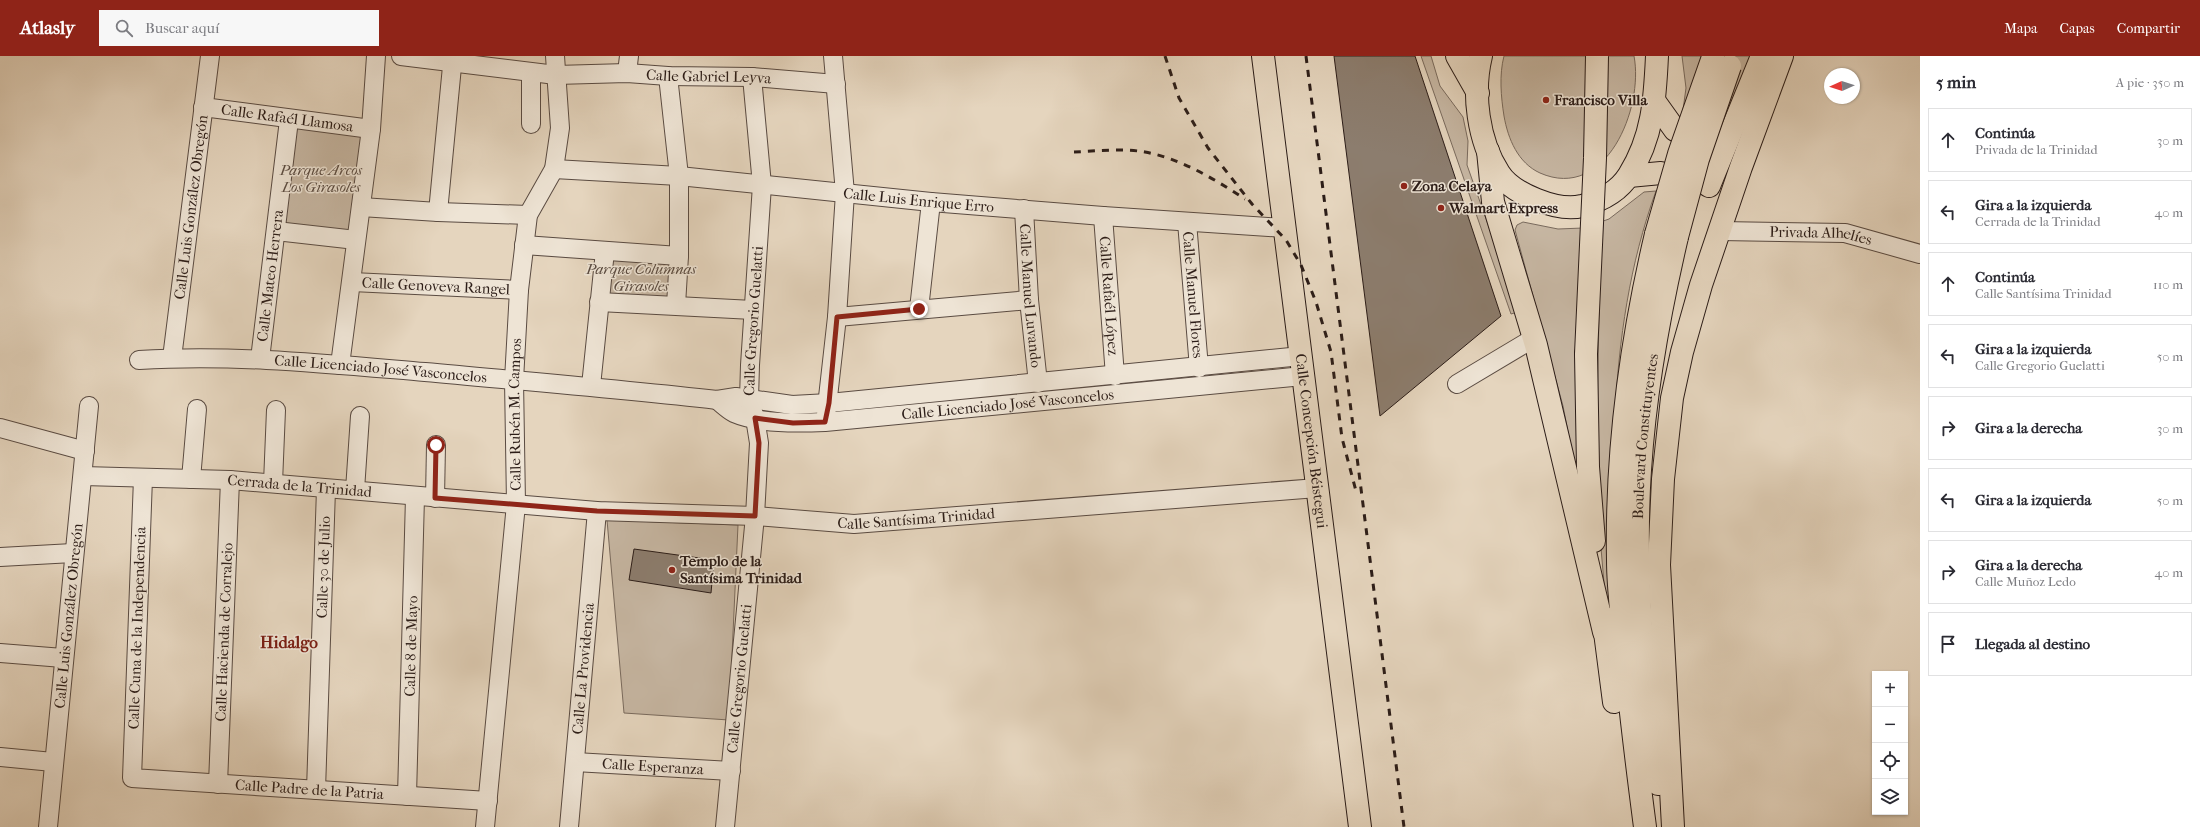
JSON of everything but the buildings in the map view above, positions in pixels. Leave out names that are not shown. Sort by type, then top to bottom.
[{"type":"main road","name":"Calle Concepción Béistegui","points":[[1263,56],[1316,488],[1360,827]]},
{"type":"main road","points":[[1457,56],[1478,93]]},
{"type":"main road","points":[[1481,56],[1478,93],[1481,130],[1488,152],[1499,174],[1511,187],[1531,199],[1558,205],[1581,206],[1608,196],[1629,176],[1647,138],[1655,102],[1657,56]]},
{"type":"main road","points":[[1597,56],[1595,158],[1586,354],[1588,468],[1592,525],[1604,632],[1628,796],[1636,827]]},
{"type":"main road","points":[[1709,186],[1720,155],[1762,56]]},
{"type":"main road","points":[[1672,827],[1659,565],[1662,479],[1672,398],[1682,352],[1701,285],[1720,231],[1733,180],[1782,56]]},
{"type":"main road","name":"Boulevard Constituyentes","points":[[1644,827],[1627,693],[1618,560],[1620,471],[1628,387],[1648,270],[1667,236],[1698,159],[1723,59]]},
{"type":"main road","points":[[1655,102],[1675,130],[1720,155],[1733,180]]},
{"type":"main road","points":[[1488,152],[1493,202],[1534,338],[1604,632]]},
{"type":"main road","points":[[1629,176],[1661,174],[1709,186],[1733,180]]},
{"type":"main road","name":"Boulevard Constituyentes","points":[[1664,827],[1646,694],[1638,552],[1640,471],[1648,389],[1656,335],[1667,236]]},
{"type":"street","name":"Calle Luis González Obregón","points":[[172,358],[210,56]]},
{"type":"street","points":[[340,365],[371,129],[376,56]]},
{"type":"street","name":"Calle Gabriel Leyva","points":[[401,56],[452,60],[531,73],[556,75],[628,65],[668,76],[752,77],[836,84]]},
{"type":"street","name":"Calle Rubén M. Campos","points":[[485,827],[516,504],[514,380],[519,290],[528,215],[554,169],[560,128],[555,56]]},
{"type":"street","points":[[825,422],[829,403],[837,317],[845,193],[833,56]]},
{"type":"street","points":[[438,212],[452,60]]},
{"type":"street","points":[[531,73],[531,124]]},
{"type":"street","points":[[668,76],[679,176],[680,256],[676,305]]},
{"type":"street","name":"Calle Gregorio Guelatti","points":[[725,827],[755,516],[759,443],[755,418],[749,399],[753,310],[762,185],[752,77]]},
{"type":"street","name":"Calle Rafaél Llamosa","points":[[203,107],[289,120],[371,129]]},
{"type":"street","name":"Calle Mateo Herrera","points":[[260,359],[289,120]]},
{"type":"street","name":"Calle Luis Enrique Erro","points":[[554,169],[679,176],[931,202],[1103,216],[1284,228]]},
{"type":"street","points":[[919,309],[931,202]]},
{"type":"street","points":[[361,206],[438,212],[528,215]]},
{"type":"street","name":"Calle Manuel Luvando","points":[[1024,209],[1029,300],[1038,383]]},
{"type":"street","name":"Calle Rafaél López","points":[[1103,216],[1115,376]]},
{"type":"street","name":"Calle Manuel Flores","points":[[1187,222],[1199,368]]},
{"type":"street","points":[[276,231],[356,240]]},
{"type":"street","name":"Privada Alhelíes","points":[[1720,231],[1845,233],[1920,254]]},
{"type":"street","points":[[524,245],[680,256]]},
{"type":"street","points":[[591,386],[605,251]]},
{"type":"street","name":"Calle Genoveva Rangel","points":[[352,282],[519,290]]},
{"type":"street","points":[[837,317],[1029,300]]},
{"type":"street","points":[[599,302],[753,310]]},
{"type":"street","points":[[1457,384],[1534,338]]},
{"type":"street","name":"Calle Licenciado José Vasconcelos","points":[[139,360],[172,358],[260,359],[591,386],[716,400],[736,397],[792,405],[829,403],[1199,368],[1302,366]]},
{"type":"street","name":"Calle Licenciado José Vasconcelos","points":[[716,400],[734,413],[755,418],[793,423],[825,422],[1302,366]]},
{"type":"street","name":"Calle Luis González Obregón","points":[[48,827],[73,553],[89,406]]},
{"type":"street","points":[[191,479],[197,409]]},
{"type":"street","points":[[274,482],[276,410]]},
{"type":"street","points":[[355,490],[360,416]]},
{"type":"street","points":[[0,428],[85,451]]},
{"type":"street","points":[[435,498],[436,445]]},
{"type":"street","name":"Cerrada de la Trinidad","points":[[82,476],[274,482],[326,489],[355,490],[416,497],[516,504]]},
{"type":"street","name":"Calle Cuna de la Independencia","points":[[132,778],[143,478]]},
{"type":"street","name":"Calle Hacienda de Corralejo","points":[[218,784],[230,480]]},
{"type":"street","name":"Calle Santísima Trinidad","points":[[516,504],[597,511],[755,516],[854,524],[1316,488]]},
{"type":"street","name":"Calle 30 de Julio","points":[[316,790],[326,489]]},
{"type":"street","name":"Calle 8 de Mayo","points":[[407,796],[416,497]]},
{"type":"street","name":"Calle La Providencia","points":[[569,827],[597,511]]},
{"type":"street","points":[[0,557],[73,553]]},
{"type":"street","points":[[0,653],[63,658]]},
{"type":"street","points":[[0,757],[53,762]]},
{"type":"street","name":"Calle Esperanza","points":[[575,762],[731,772]]},
{"type":"street","name":"Calle Padre de la Patria","points":[[132,778],[488,801]]},
{"type":"green space","points":[[1421,56],[1431,56],[1440,86],[1463,117],[1468,141],[1467,165],[1497,250],[1521,311],[1511,314]]},
{"type":"green space","points":[[1504,56],[1634,56],[1636,77],[1633,100],[1626,124],[1616,145],[1601,162],[1584,174],[1563,178],[1540,173],[1532,169],[1520,157],[1511,142],[1504,116],[1501,71]]},
{"type":"green space","points":[[1682,56],[1752,56],[1725,128],[1683,110],[1686,88]]},
{"type":"green space","name":"Parque Arcos Los Girasoles","points":[[292,121],[364,132],[351,236],[278,228]]},
{"type":"green space","points":[[1656,191],[1639,246],[1627,302],[1619,359],[1613,474],[1615,646],[1604,583],[1596,490],[1599,312],[1581,499],[1563,406],[1515,230],[1517,225],[1523,222],[1558,229],[1583,228],[1609,219],[1644,192]]},
{"type":"green space","name":"Parque Columnas Girasoles","points":[[609,254],[677,259],[675,300],[601,297]]},
{"type":"green space","points":[[607,520],[738,525],[729,720],[624,713]]},
{"type":"railway","points":[[1165,56],[1179,98],[1208,148],[1252,204],[1286,240],[1301,265],[1316,302],[1331,352],[1342,438],[1357,495]]},
{"type":"railway","points":[[1306,56],[1404,827]]},
{"type":"railway","points":[[1074,152],[1128,150],[1159,155],[1172,159],[1197,171],[1222,184],[1245,199]]},
{"type":"place","name":"Francisco Villa","points":[[1546,100]]},
{"type":"place","name":"Zona Celaya","points":[[1404,186]]},
{"type":"place","name":"Walmart Express","points":[[1441,208]]},
{"type":"place","name":"Templo de la Santísima Trinidad","points":[[672,570]]},
{"type":"district","name":"Hidalgo","points":[[289,642]]},
{"type":"route","points":[[436,445],[435,498],[597,511],[755,516],[759,443],[755,418],[793,423],[825,422],[829,403],[837,317],[919,309]]}]
